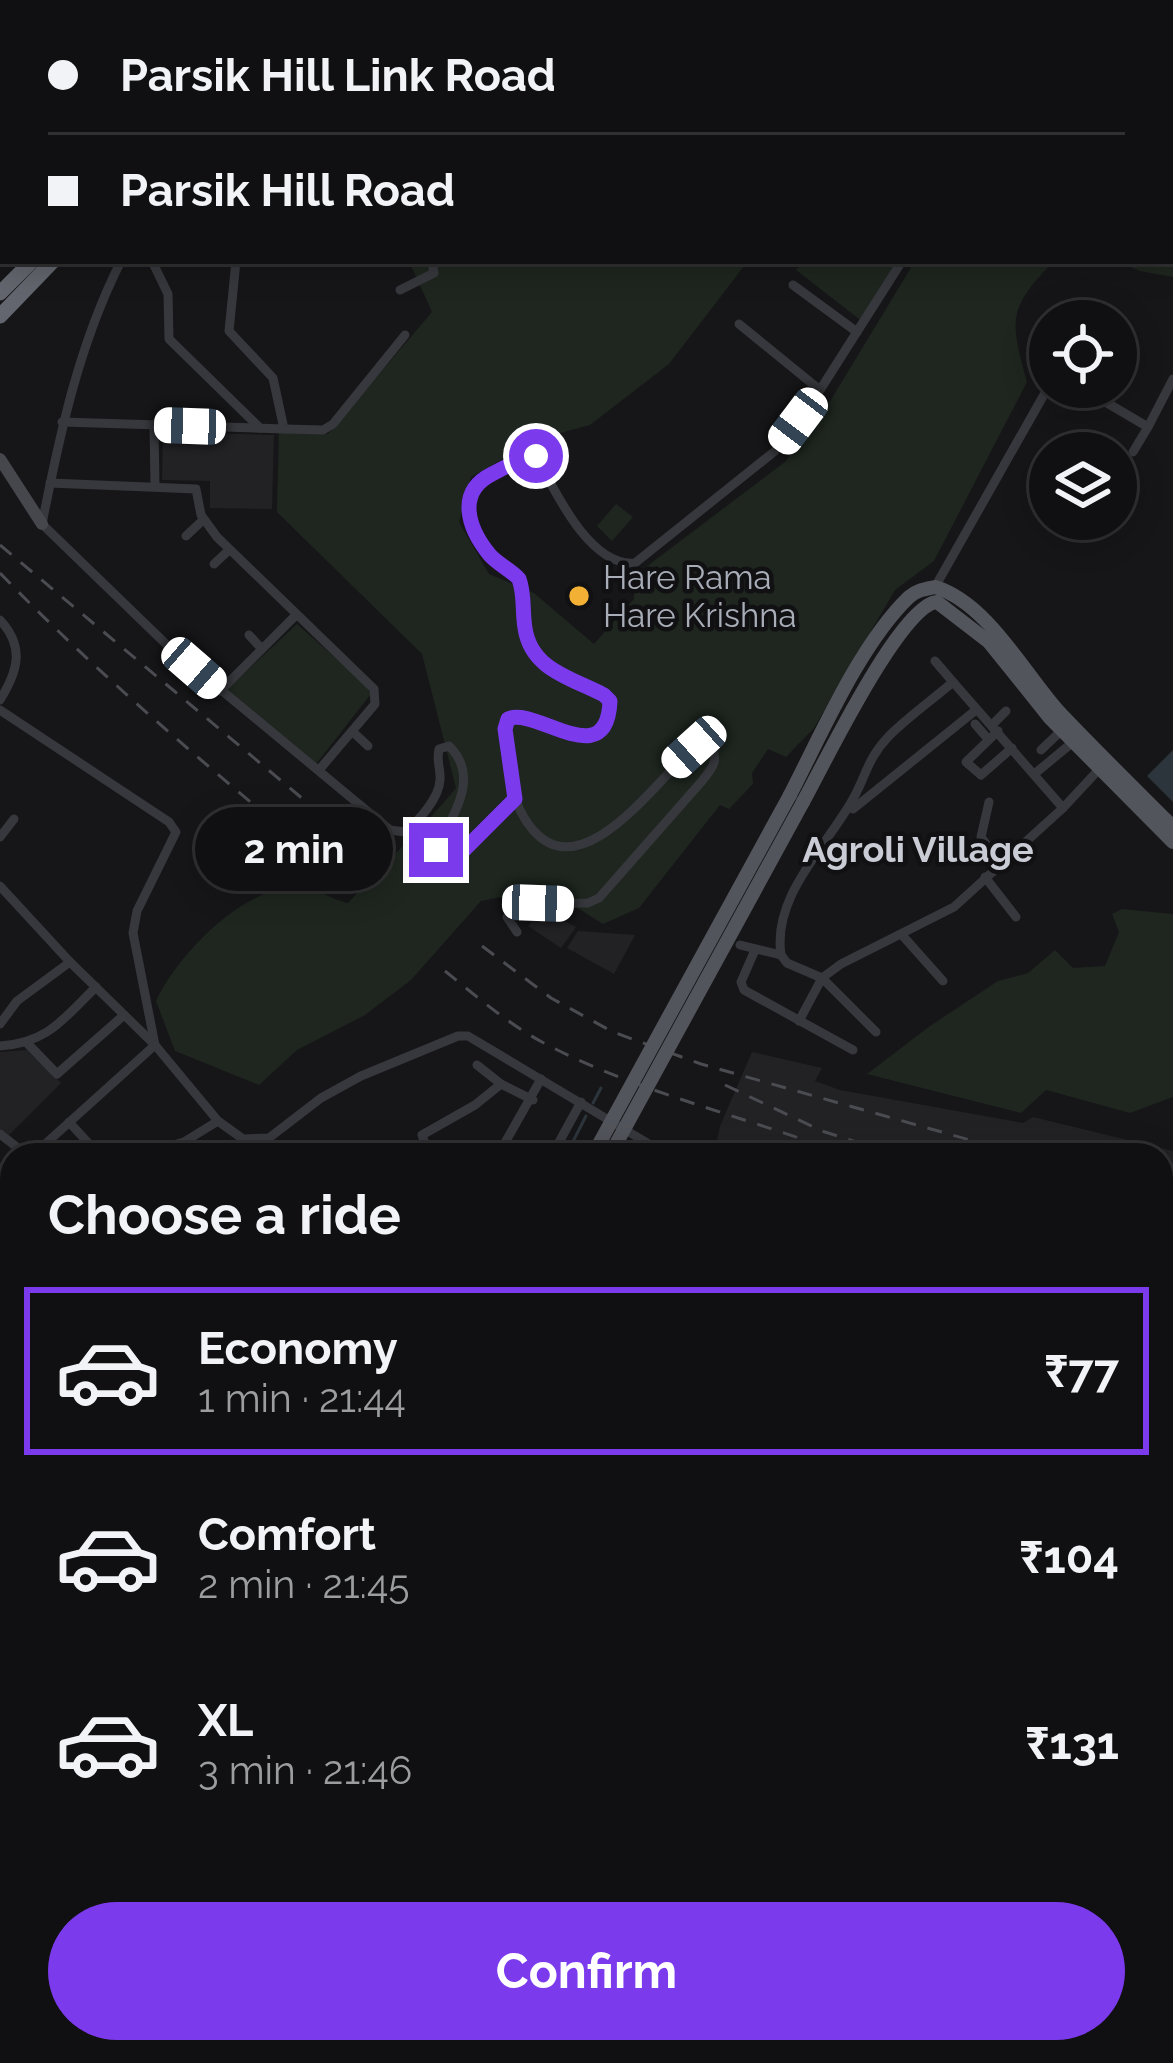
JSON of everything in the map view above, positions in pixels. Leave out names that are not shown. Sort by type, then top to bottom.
[{"type":"highway","points":[[0,293],[32,269]]},
{"type":"highway","points":[[0,316],[32,269]]},
{"type":"main road","points":[[616,1143],[796,799],[844,691],[908,598],[935,587],[949,592],[999,634],[1049,700],[1173,842]]},
{"type":"main road","points":[[600,1143],[796,799],[920,608],[937,602],[989,642],[1068,736],[1173,827]]},
{"type":"street","points":[[43,524],[62,422],[99,304],[119,264]]},
{"type":"street","points":[[153,264],[168,294],[170,339],[260,428]]},
{"type":"street","points":[[236,264],[230,331],[273,378],[284,428]]},
{"type":"street","points":[[400,290],[434,273],[432,264]]},
{"type":"street","points":[[518,932],[507,917],[519,904],[588,903],[608,890],[702,781],[716,755],[703,742],[694,747],[595,840],[568,850],[536,834],[515,799],[505,729],[508,719],[522,716],[570,735],[586,736],[599,729],[610,711],[610,701],[544,666],[536,656],[526,638],[519,579],[491,556],[470,521],[467,510],[472,488],[536,456],[577,529],[614,559],[629,565],[642,559],[775,451],[899,266]]},
{"type":"street","points":[[793,285],[856,332]]},
{"type":"street","points":[[739,324],[820,390]]},
{"type":"street","points":[[62,422],[326,430],[405,334]]},
{"type":"street","points":[[1137,446],[1173,379]]},
{"type":"street","points":[[935,587],[1036,408]]},
{"type":"street","points":[[1115,408],[1148,428]]},
{"type":"street","points":[[154,425],[155,486]]},
{"type":"street","points":[[0,459],[43,524],[220,691],[386,826],[405,832],[437,793],[441,775],[437,755],[449,746],[459,756],[465,786],[437,846],[435,855],[440,862],[453,861],[515,799]]},
{"type":"street","points":[[50,483],[196,489],[203,520],[229,550],[374,689],[375,704],[319,770]]},
{"type":"street","points":[[186,536],[203,520]]},
{"type":"street","points":[[214,564],[229,550]]},
{"type":"street","points":[[220,691],[295,616]]},
{"type":"street","points":[[0,620],[18,644],[14,674],[0,700]]},
{"type":"street","points":[[249,635],[261,648]]},
{"type":"street","points":[[935,661],[992,733],[1063,808]]},
{"type":"street","points":[[876,1032],[822,978],[787,963],[778,938],[831,829],[852,802],[864,766],[890,735],[952,682]]},
{"type":"street","points":[[0,710],[176,832],[137,911],[133,933],[155,1045]]},
{"type":"street","points":[[831,829],[872,790],[976,710]]},
{"type":"street","points":[[1006,711],[966,758],[978,775],[1009,751]]},
{"type":"street","points":[[975,724],[992,733]]},
{"type":"street","points":[[353,732],[368,746]]},
{"type":"street","points":[[1024,762],[1068,736]]},
{"type":"street","points":[[1038,771],[1068,736]]},
{"type":"street","points":[[799,1021],[822,978],[954,907],[1104,765]]},
{"type":"street","points":[[989,802],[981,837],[999,862]]},
{"type":"street","points":[[0,837],[14,819]]},
{"type":"street","points":[[985,877],[1016,916]]},
{"type":"street","points":[[0,886],[155,1045],[231,1133],[250,1140],[269,1138],[321,1098],[361,1076],[467,1036],[647,1143]]},
{"type":"street","points":[[902,935],[943,981]]},
{"type":"street","points":[[740,946],[781,955]]},
{"type":"street","points":[[755,950],[741,986],[853,1050]]},
{"type":"street","points":[[0,1024],[17,1001],[70,962]]},
{"type":"street","points":[[0,1046],[28,1044],[96,987]]},
{"type":"street","points":[[28,1044],[57,1073],[124,1015]]},
{"type":"street","points":[[44,1143],[155,1045]]},
{"type":"street","points":[[476,1065],[533,1100]]},
{"type":"street","points":[[506,1143],[542,1079]]},
{"type":"street","points":[[425,1143],[422,1135],[501,1084]]},
{"type":"street","points":[[558,1143],[581,1102]]},
{"type":"street","points":[[180,1143],[218,1121]]},
{"type":"street","points":[[69,1122],[88,1143]]},
{"type":"shaded area","points":[[410,264],[746,264],[669,364],[590,425],[538,439],[471,477],[459,522],[489,574],[534,593],[594,644],[634,599],[634,576],[785,462],[832,398],[913,264],[1051,264],[1028,291],[1016,316],[1017,344],[1027,382],[934,561],[895,590],[814,728],[786,757],[768,749],[752,773],[753,784],[729,809],[720,805],[639,908],[603,924],[546,888],[481,901],[411,980],[365,1015],[297,1050],[259,1085],[175,1051],[156,1001],[166,983],[217,924],[260,896],[304,888],[348,903],[456,788],[422,654],[277,512],[279,425],[328,434],[432,312]]},
{"type":"shaded area","points":[[801,264],[888,264],[896,270],[863,322],[796,270]]},
{"type":"shaded area","points":[[1122,264],[1173,264],[1173,277]]},
{"type":"shaded area","points":[[163,432],[274,435],[272,509],[210,508],[210,481],[162,480]]},
{"type":"shaded area","points":[[616,504],[633,517],[612,541],[597,526]]},
{"type":"shaded area","points":[[297,624],[371,694],[316,764],[227,689]]},
{"type":"shaded area","points":[[1173,750],[1173,802],[1147,776]]},
{"type":"shaded area","points":[[542,909],[576,927],[561,948],[528,926]]},
{"type":"shaded area","points":[[1122,909],[1173,914],[1173,1097],[1130,1113],[1046,1090],[1021,1113],[867,1074],[998,981],[1028,973],[1055,950],[1073,968],[1105,966],[1119,932],[1112,914]]},
{"type":"shaded area","points":[[578,931],[635,935],[614,974],[567,948]]},
{"type":"shaded area","points":[[27,1050],[61,1083],[9,1135],[0,1129],[0,1052]]},
{"type":"shaded area","points":[[752,1052],[822,1068],[815,1081],[840,1090],[1023,1123],[1033,1117],[1140,1143],[716,1143]]},
{"type":"waterway","points":[[593,1103],[601,1088]]},
{"type":"waterway","points":[[572,1143],[586,1116]]},
{"type":"railway","points":[[0,545],[365,851]]},
{"type":"railway","points":[[0,573],[125,694],[345,882]]},
{"type":"railway","points":[[482,946],[551,998],[613,1032],[701,1064],[981,1143]]},
{"type":"railway","points":[[445,971],[516,1026],[574,1058],[813,1143]]},
{"type":"railway","points":[[725,1085],[822,1131],[860,1143]]},
{"type":"place","name":"Hare Rama Hare Krishna","points":[[579,596]]},
{"type":"district","name":"Agroli Village","points":[[918,849]]},
{"type":"route","points":[[436,850],[440,862],[453,861],[515,799],[505,729],[508,719],[522,716],[570,735],[586,736],[599,729],[610,711],[604,695],[544,666],[536,656],[526,638],[519,579],[491,556],[470,521],[467,510],[472,488],[536,456]]}]
